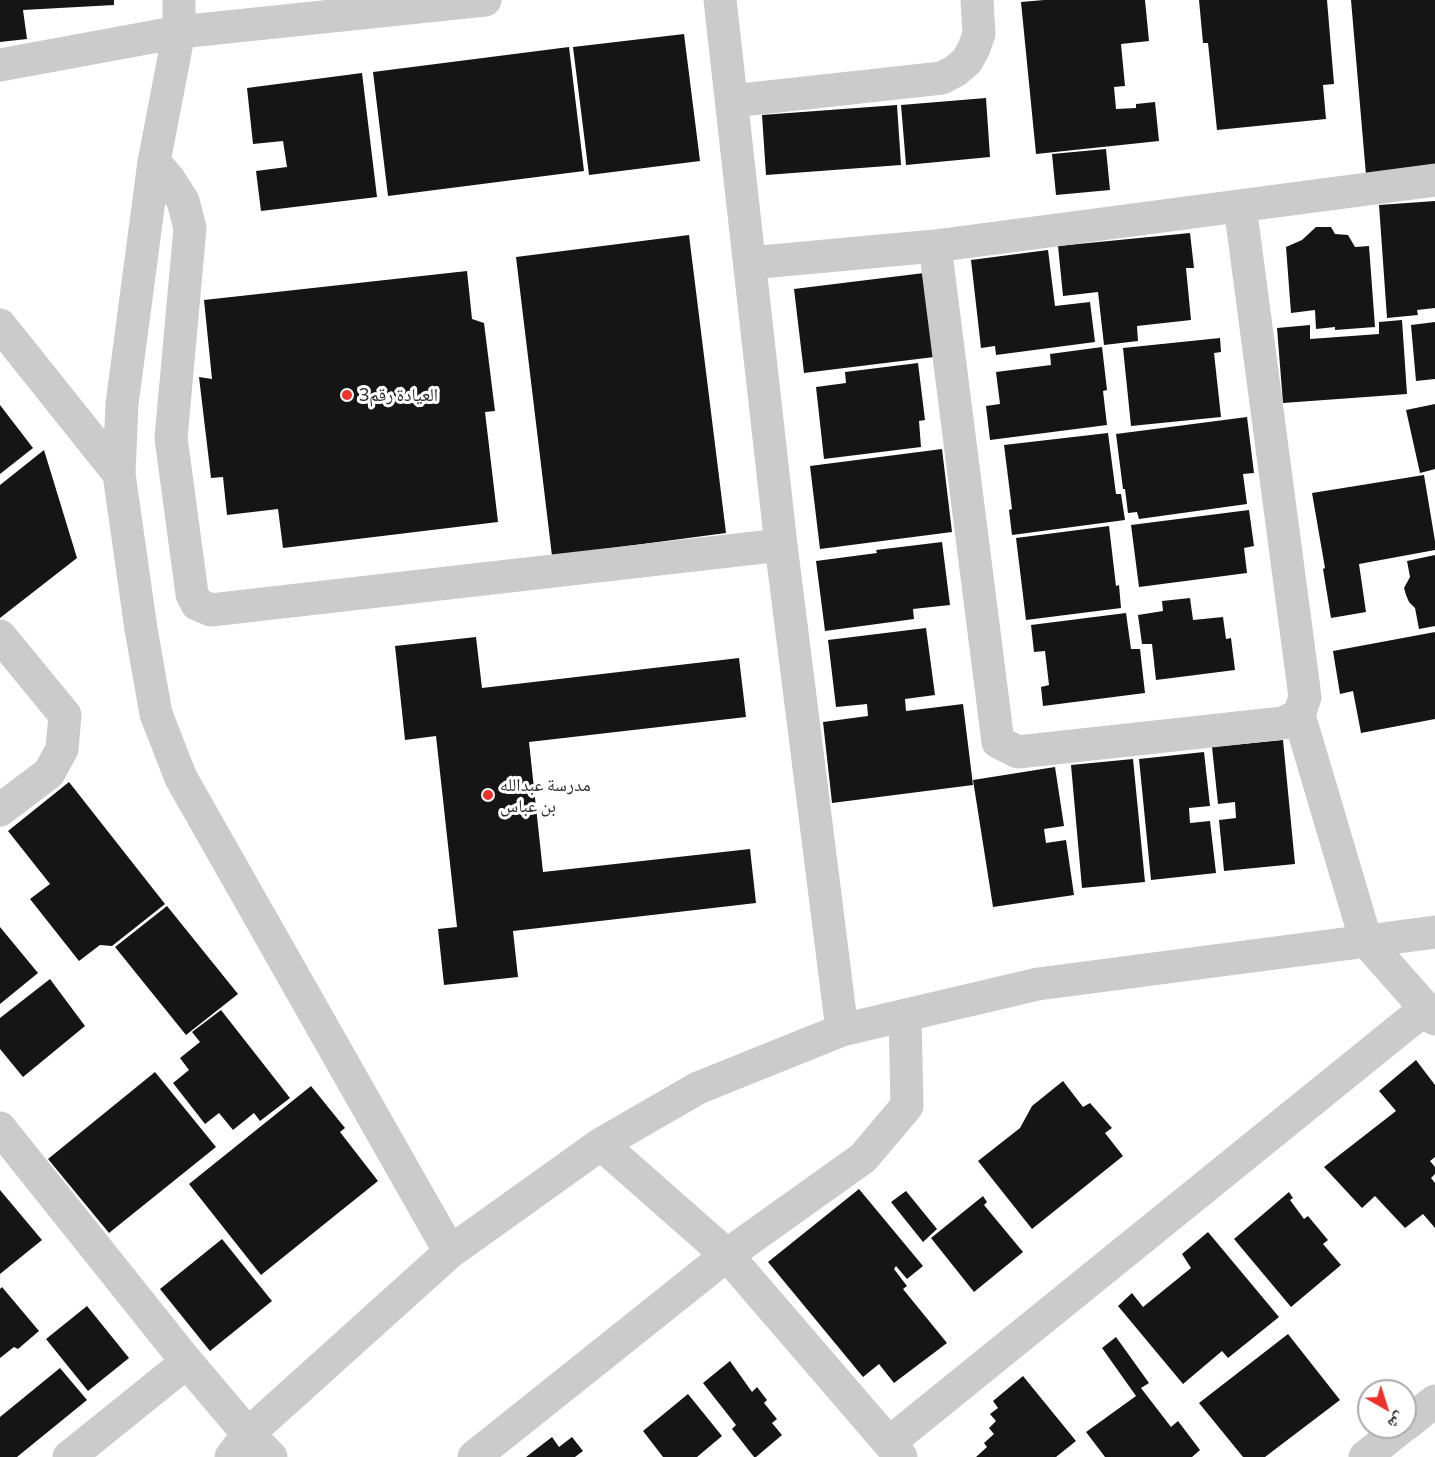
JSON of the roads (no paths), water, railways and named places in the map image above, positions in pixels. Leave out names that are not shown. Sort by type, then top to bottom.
[{"type":"street","points":[[0,65],[179,16],[485,0]]},
{"type":"street","points":[[720,0],[782,545],[842,1030]]},
{"type":"street","points":[[732,101],[942,78],[956,71],[967,61],[974,48],[978,34],[977,0]]},
{"type":"street","points":[[179,16],[154,162],[122,404],[119,474],[141,629],[156,714],[181,778],[450,1252]]},
{"type":"street","points":[[154,162],[169,179],[183,201],[190,228],[171,438],[192,594],[197,604],[211,610],[782,545]]},
{"type":"street","points":[[750,263],[935,246],[1435,180]]},
{"type":"street","points":[[601,1144],[726,1255],[895,1450],[1430,1014],[1366,941],[1299,715],[1305,697],[1240,206]]},
{"type":"street","points":[[935,246],[998,742],[1018,752],[1283,723],[1299,715]]},
{"type":"street","points":[[0,325],[119,474]]},
{"type":"street","points":[[0,636],[65,715],[62,749],[49,773],[0,810]]},
{"type":"street","points":[[0,1128],[187,1362],[250,1449],[450,1252],[601,1144],[698,1088],[842,1030],[1038,984],[1435,932]]},
{"type":"street","points":[[474,1457],[726,1255],[863,1158],[907,1106],[905,1015]]},
{"type":"street","points":[[69,1457],[187,1362]]},
{"type":"street","points":[[1417,1416],[1435,1401]]},
{"type":"street","points":[[1365,1457],[1388,1439]]},
{"type":"place","name":"3العيادة رقم","points":[[347,395]]},
{"type":"place","name":"مدرسة عبدالله بن عباس","points":[[488,795]]}]
